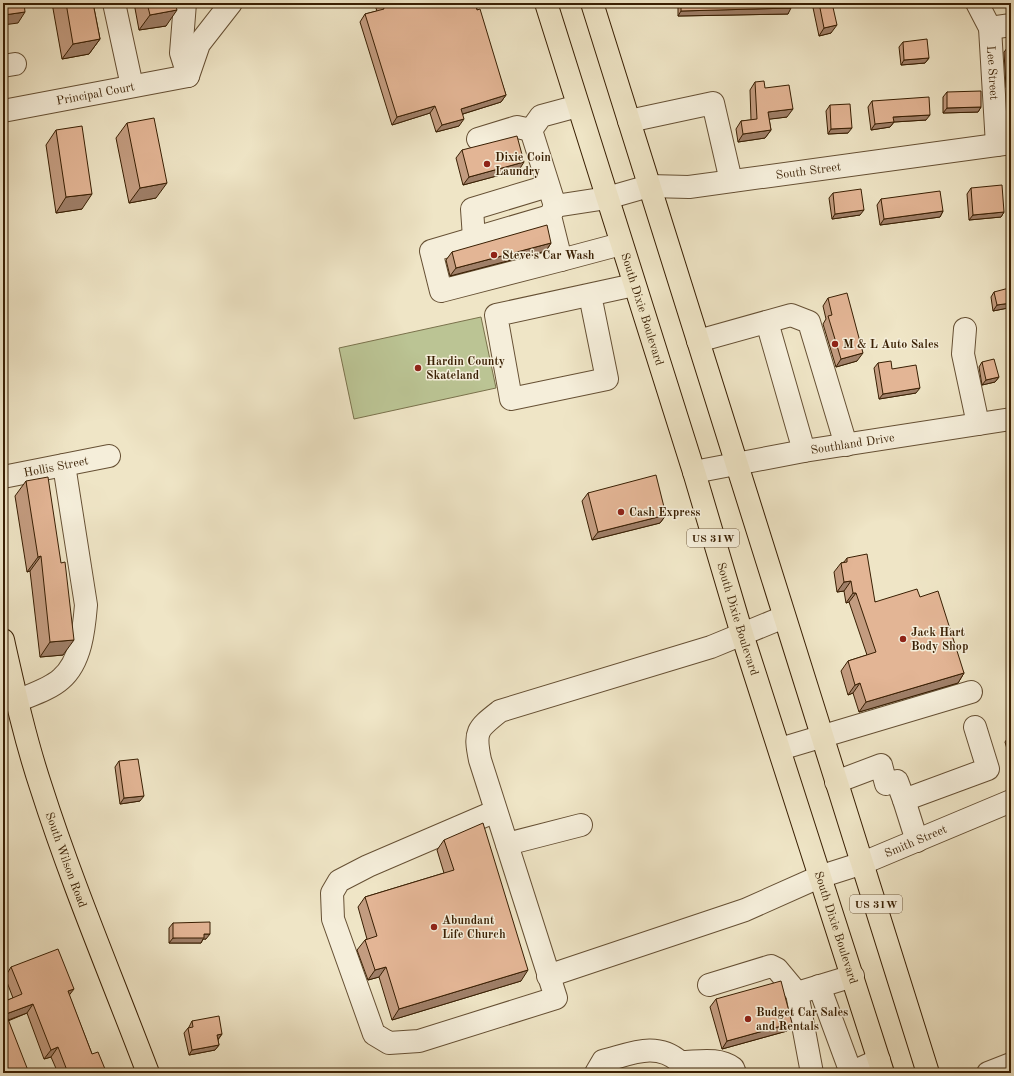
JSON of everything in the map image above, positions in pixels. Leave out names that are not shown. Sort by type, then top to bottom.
[{"type":"main road","name":"South Dixie Boulevard","points":[[546,3],[694,472],[742,634],[881,1066]]},
{"type":"main road","name":"US 31W","points":[[592,3],[928,1073]]},
{"type":"main road","name":"South Wilson Road","points":[[3,640],[17,701],[41,786],[69,867],[148,1073]]},
{"type":"street","points":[[114,3],[132,86]]},
{"type":"street","points":[[185,3],[181,53],[188,76]]},
{"type":"street","points":[[188,76],[199,44],[232,3]]},
{"type":"street","name":"Lee Street","points":[[977,3],[990,28],[1004,144]]},
{"type":"street","points":[[990,28],[1011,24]]},
{"type":"street","name":"Principal Court","points":[[3,111],[188,76]]},
{"type":"street","points":[[629,121],[713,103],[731,181]]},
{"type":"street","points":[[561,260],[551,203],[532,130],[541,116],[578,106]]},
{"type":"street","points":[[478,139],[517,127],[532,130]]},
{"type":"street","name":"South Street","points":[[551,203],[607,198],[649,186],[689,187],[1004,144]]},
{"type":"street","points":[[474,238],[472,209],[492,203],[551,203]]},
{"type":"street","points":[[492,203],[501,236]]},
{"type":"street","points":[[551,203],[501,236],[474,238],[431,251],[441,291],[509,268],[561,260],[621,244]]},
{"type":"street","points":[[590,295],[607,379],[511,399],[496,315],[634,285]]},
{"type":"street","points":[[698,341],[791,315],[809,322],[846,445]]},
{"type":"street","points":[[767,322],[804,451]]},
{"type":"street","points":[[965,329],[963,354],[978,424]]},
{"type":"street","name":"Southland Drive","points":[[694,472],[804,451],[1011,419]]},
{"type":"street","name":"Hollis Street","points":[[3,477],[109,456]]},
{"type":"street","points":[[17,701],[61,679],[71,668],[77,655],[84,624],[86,605],[64,465]]},
{"type":"street","points":[[496,811],[368,866],[340,881],[332,893],[333,919],[374,1034],[389,1043],[419,1041],[556,998],[480,760],[476,740],[483,724],[500,711],[711,647],[784,617]]},
{"type":"street","points":[[780,749],[972,692]]},
{"type":"street","points":[[904,800],[988,769],[975,727]]},
{"type":"street","points":[[836,782],[881,765],[886,784],[897,781],[917,842]]},
{"type":"street","name":"Smith Street","points":[[548,976],[745,910],[819,877],[863,864],[1011,801]]},
{"type":"street","points":[[968,820],[1011,820]]},
{"type":"street","points":[[507,844],[581,826]]},
{"type":"street","points":[[709,985],[770,966],[777,970],[797,992],[812,1073]]},
{"type":"street","points":[[797,992],[853,976]]},
{"type":"street","points":[[819,986],[850,1070],[855,1071],[881,1066]]},
{"type":"street","points":[[596,1073],[603,1061],[649,1049],[671,1054],[681,1068],[711,1060],[726,1063],[733,1068],[735,1073]]},
{"type":"street","points":[[988,1073],[1011,1064]]},
{"type":"green space","name":"Hardin County Skateland","points":[[481,317],[496,388],[354,419],[339,348]]},
{"type":"building","points":[[3,3],[24,3],[25,12],[4,15],[7,40],[3,41]]},
{"type":"building","points":[[66,3],[93,3],[100,39],[73,44]]},
{"type":"building","points":[[147,3],[175,3],[177,10],[150,15]]},
{"type":"building","points":[[382,3],[475,3],[477,10],[480,9],[506,95],[461,109],[464,119],[442,125],[435,106],[397,117],[365,14],[384,9]]},
{"type":"building","points":[[681,3],[791,3],[791,8],[681,11]]},
{"type":"building","points":[[819,3],[832,3],[837,25],[824,28]]},
{"type":"building","points":[[927,39],[929,58],[904,60],[903,42]]},
{"type":"building","points":[[1011,46],[1011,85],[1008,47]]},
{"type":"building","points":[[764,81],[765,88],[789,85],[793,109],[768,112],[771,130],[743,134],[741,121],[757,119],[755,82]]},
{"type":"building","points":[[981,91],[981,107],[947,108],[947,92]]},
{"type":"building","points":[[929,97],[930,115],[893,117],[894,122],[875,124],[872,101]]},
{"type":"building","points":[[850,104],[852,128],[831,129],[830,105]]},
{"type":"building","points":[[154,118],[167,183],[140,188],[127,123]]},
{"type":"building","points":[[82,126],[92,194],[66,197],[56,130]]},
{"type":"building","name":"Dixie Coin Laundry","points":[[517,136],[524,162],[469,177],[462,150]]},
{"type":"building","points":[[1002,185],[1004,212],[973,215],[971,188]]},
{"type":"building","points":[[861,189],[864,210],[835,214],[833,193]]},
{"type":"building","points":[[940,191],[943,211],[884,219],[881,199]]},
{"type":"building","points":[[547,225],[551,243],[456,268],[452,252]]},
{"type":"building","points":[[1009,288],[1011,303],[997,305],[994,292]]},
{"type":"building","points":[[847,293],[863,353],[841,359],[828,316],[832,315],[828,298]]},
{"type":"building","points":[[994,359],[999,377],[986,380],[982,362]]},
{"type":"building","points":[[891,361],[892,369],[916,365],[920,388],[883,394],[878,363]]},
{"type":"building","name":"Cash Express","points":[[656,475],[666,515],[598,532],[588,493]]},
{"type":"building","points":[[48,477],[61,563],[65,562],[74,640],[50,642],[41,556],[38,557],[26,481]]},
{"type":"building","name":"Jack Hart Body Shop","points":[[867,554],[875,602],[917,589],[920,597],[938,591],[964,673],[866,702],[860,683],[855,685],[848,661],[876,652],[856,593],[853,593],[851,581],[844,582],[841,563],[847,562],[847,558]]},
{"type":"building","points":[[138,759],[144,796],[124,798],[119,761]]},
{"type":"building","name":"Abundant Life Church","points":[[483,823],[528,970],[399,1009],[386,967],[375,970],[365,940],[377,936],[365,897],[454,870],[444,840]]},
{"type":"building","points":[[210,922],[210,934],[204,934],[204,938],[173,938],[173,923]]},
{"type":"building","points":[[58,949],[74,989],[68,991],[92,1054],[98,1052],[105,1069],[95,1073],[68,1073],[58,1047],[51,1050],[33,1004],[6,1014],[29,1073],[3,1073],[3,1002],[22,994],[11,967]]},
{"type":"building","name":"Budget Car Sales and Rentals","points":[[781,981],[792,1023],[727,1041],[716,999]]},
{"type":"building","points":[[219,1016],[222,1034],[217,1035],[219,1045],[192,1050],[188,1028],[193,1027],[192,1021]]},
{"type":"place","name":"Dixie Coin Laundry","points":[[487,164]]},
{"type":"place","name":"Steve's Car Wash","points":[[494,255]]},
{"type":"place","name":"M & L Auto Sales","points":[[835,344]]},
{"type":"place","name":"Hardin County Skateland","points":[[418,368]]},
{"type":"place","name":"Cash Express","points":[[621,512]]},
{"type":"place","name":"Jack Hart Body Shop","points":[[903,639]]},
{"type":"place","name":"Abundant Life Church","points":[[434,927]]},
{"type":"place","name":"Budget Car Sales and Rentals","points":[[748,1019]]}]
